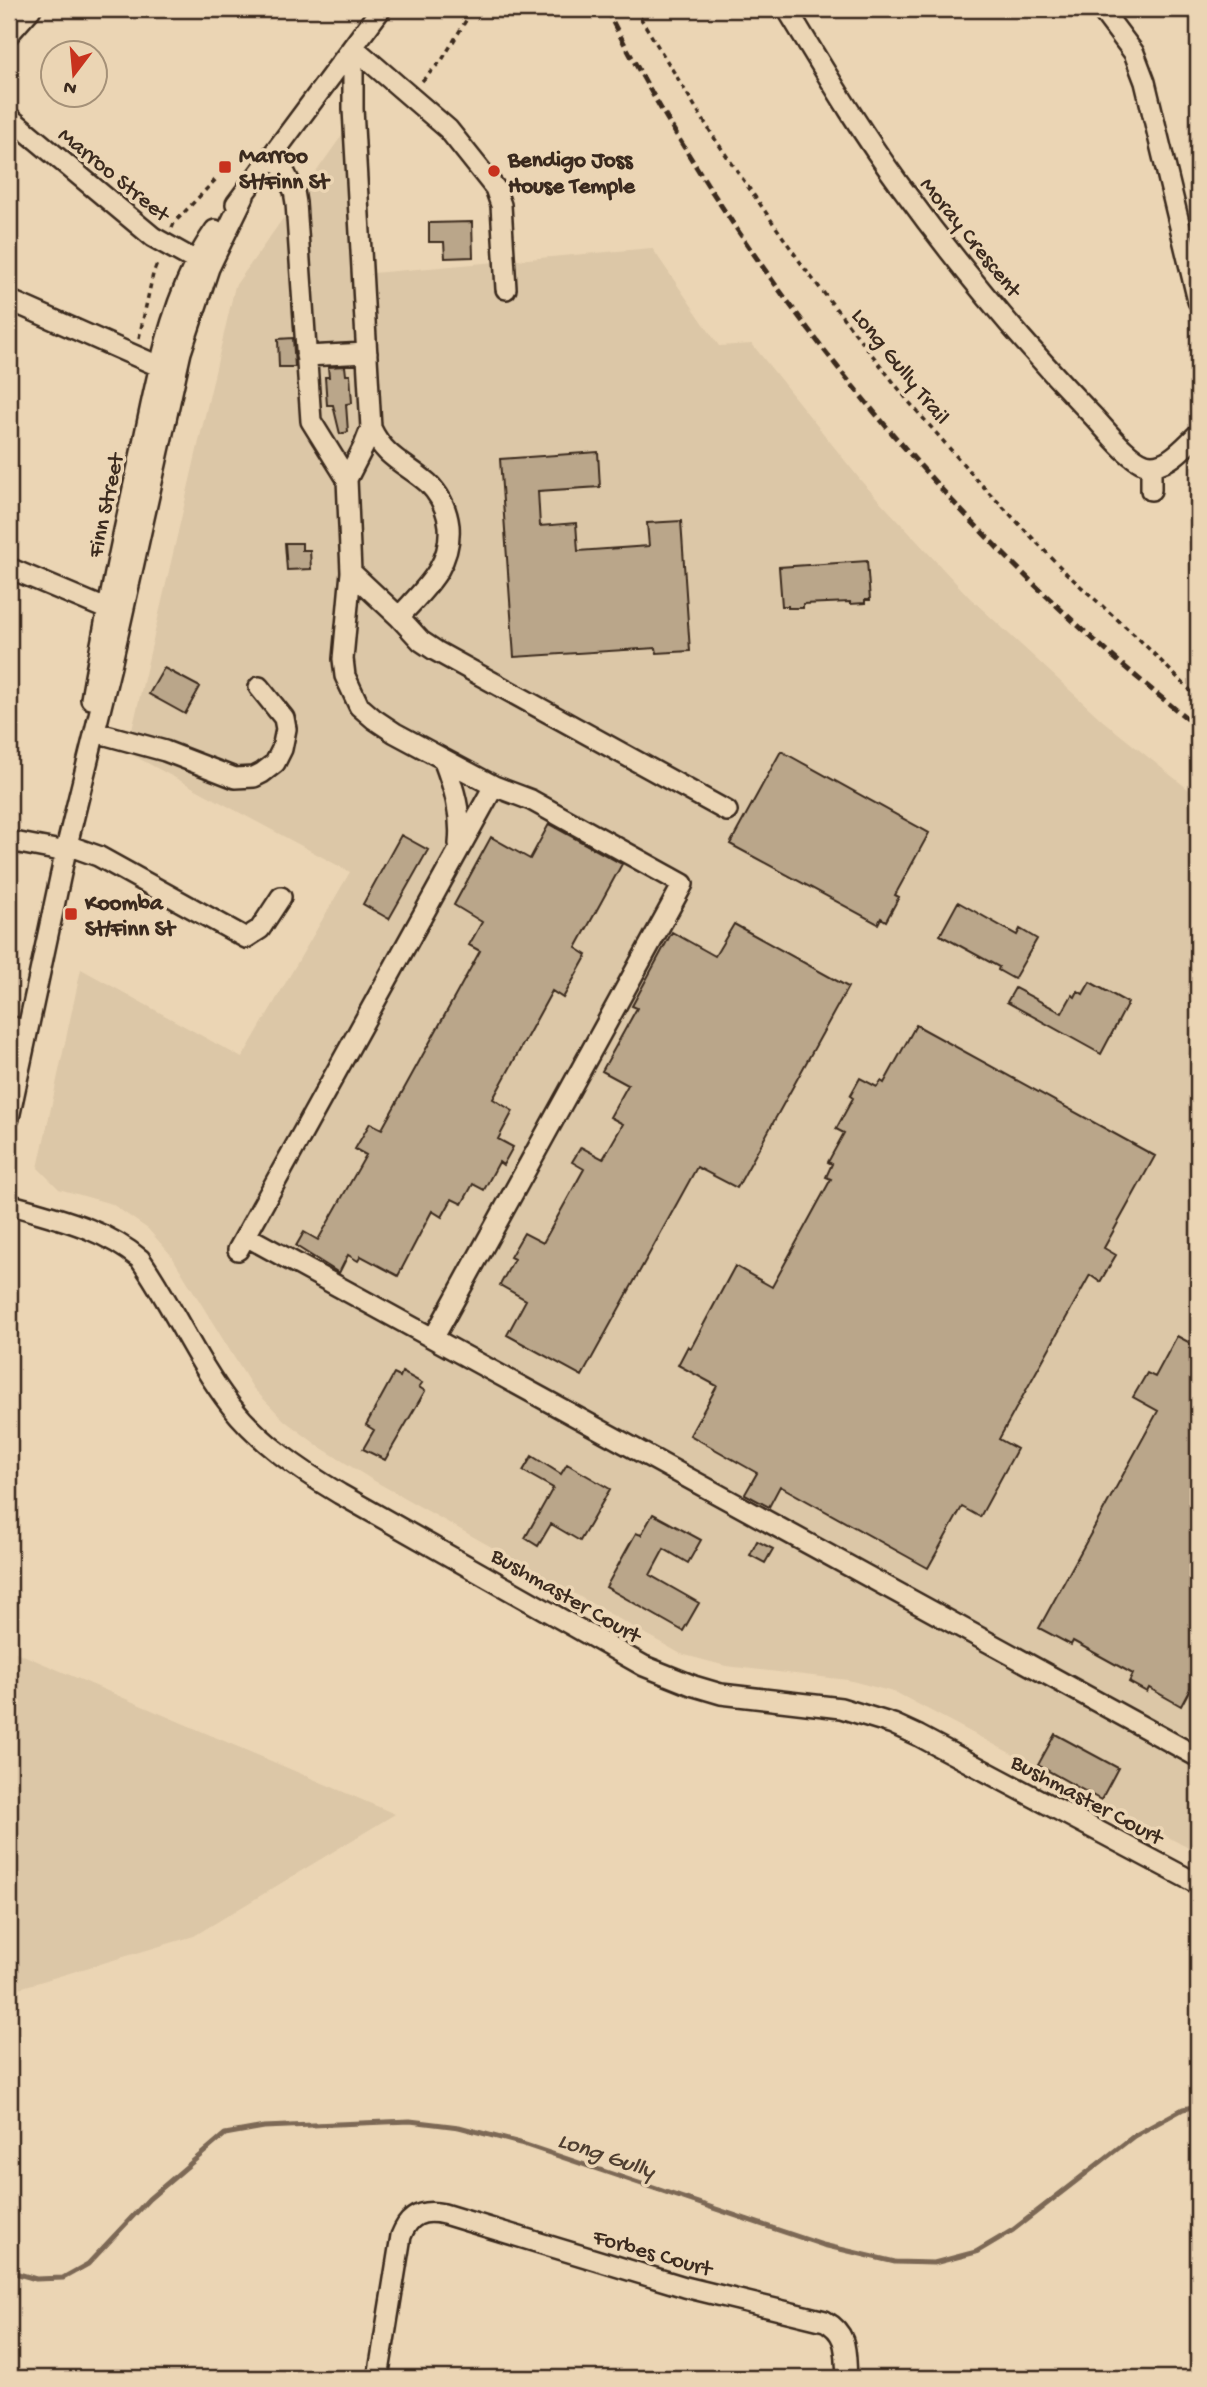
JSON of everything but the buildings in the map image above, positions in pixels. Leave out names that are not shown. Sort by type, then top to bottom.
[{"type":"street","points":[[9,34],[32,9]]},
{"type":"street","name":"Finn Street","points":[[66,849],[114,613],[168,370],[186,334],[202,265],[244,196],[381,9]]},
{"type":"street","name":"Moray Crescent","points":[[787,9],[898,184],[983,292],[1055,377],[1128,453],[1139,461],[1152,465]]},
{"type":"street","points":[[1101,9],[1134,53],[1145,82],[1198,301]]},
{"type":"street","points":[[353,47],[448,129],[495,188],[501,205],[506,289]]},
{"type":"street","points":[[347,479],[371,428],[353,109],[353,47]]},
{"type":"street","name":"Marroo Street","points":[[9,117],[153,237],[202,265]]},
{"type":"street","points":[[275,153],[294,191],[296,203],[311,421],[347,479],[351,572],[343,642],[345,676],[359,706],[374,719],[443,759],[494,786],[531,800],[683,884],[434,1338]]},
{"type":"street","points":[[9,300],[168,370]]},
{"type":"street","points":[[306,356],[367,353]]},
{"type":"street","points":[[371,428],[384,450],[429,484],[442,500],[448,517],[449,544],[442,565],[399,617]]},
{"type":"street","points":[[1151,490],[1152,465],[1168,461],[1198,435]]},
{"type":"street","points":[[9,568],[114,613]]},
{"type":"street","points":[[351,572],[421,641],[436,651],[727,811]]},
{"type":"street","name":"Finn Street","points":[[9,1118],[18,1029],[95,732],[114,613]]},
{"type":"street","points":[[95,732],[164,751],[235,778],[254,777],[275,763],[282,749],[286,729],[284,718],[258,687]]},
{"type":"street","points":[[443,759],[457,796],[461,825],[459,849]]},
{"type":"street","points":[[494,786],[242,1243],[434,1338],[1198,1757]]},
{"type":"street","points":[[9,841],[98,856],[246,938],[260,929],[281,897]]},
{"type":"street","name":"Bushmaster Court","points":[[9,1204],[105,1234],[140,1259],[233,1408],[279,1454],[340,1494],[644,1666],[694,1686],[720,1693],[841,1708],[893,1724],[1198,1884]]},
{"type":"street","name":"Forbes Court","points":[[378,2378],[398,2248],[408,2221],[424,2211],[444,2214],[685,2287],[825,2321],[840,2332],[847,2378]]},
{"type":"path","points":[[410,95],[442,60],[473,9]]},
{"type":"path","name":"Long Gully Trail","points":[[635,9],[715,139],[805,269],[909,402],[969,471],[1067,574],[1140,640],[1198,698]]},
{"type":"path","points":[[169,236],[174,223],[218,177]]},
{"type":"path","points":[[136,347],[153,274],[160,257]]},
{"type":"shaded area","points":[[365,103],[373,273],[652,248],[719,346],[752,344],[862,482],[969,597],[1103,721],[1198,797],[1198,1853],[897,1693],[848,1680],[726,1666],[681,1654],[371,1479],[285,1421],[253,1388],[171,1255],[148,1229],[112,1204],[59,1189],[38,1168],[81,969],[242,1058],[350,872],[127,752],[235,286]]},
{"type":"shaded area","points":[[9,1649],[395,1814],[194,1936],[9,1991]]},
{"type":"waterway","name":"Long Gully","points":[[9,2269],[36,2279],[63,2278],[88,2264],[149,2199],[225,2134],[264,2127],[410,2121],[459,2127],[520,2143],[823,2245],[895,2262],[934,2263],[976,2252],[1013,2230],[1134,2136],[1183,2109],[1198,2106]]},
{"type":"railway","points":[[606,9],[663,111],[725,211],[792,307],[864,400],[941,488],[1022,572],[1108,652],[1198,727]]},
{"type":"place","name":"Marroo St/Finn St","points":[[225,167]]},
{"type":"place","name":"Bendigo Joss House Temple","points":[[494,171]]},
{"type":"place","name":"Koomba St/Finn St","points":[[71,914]]}]
